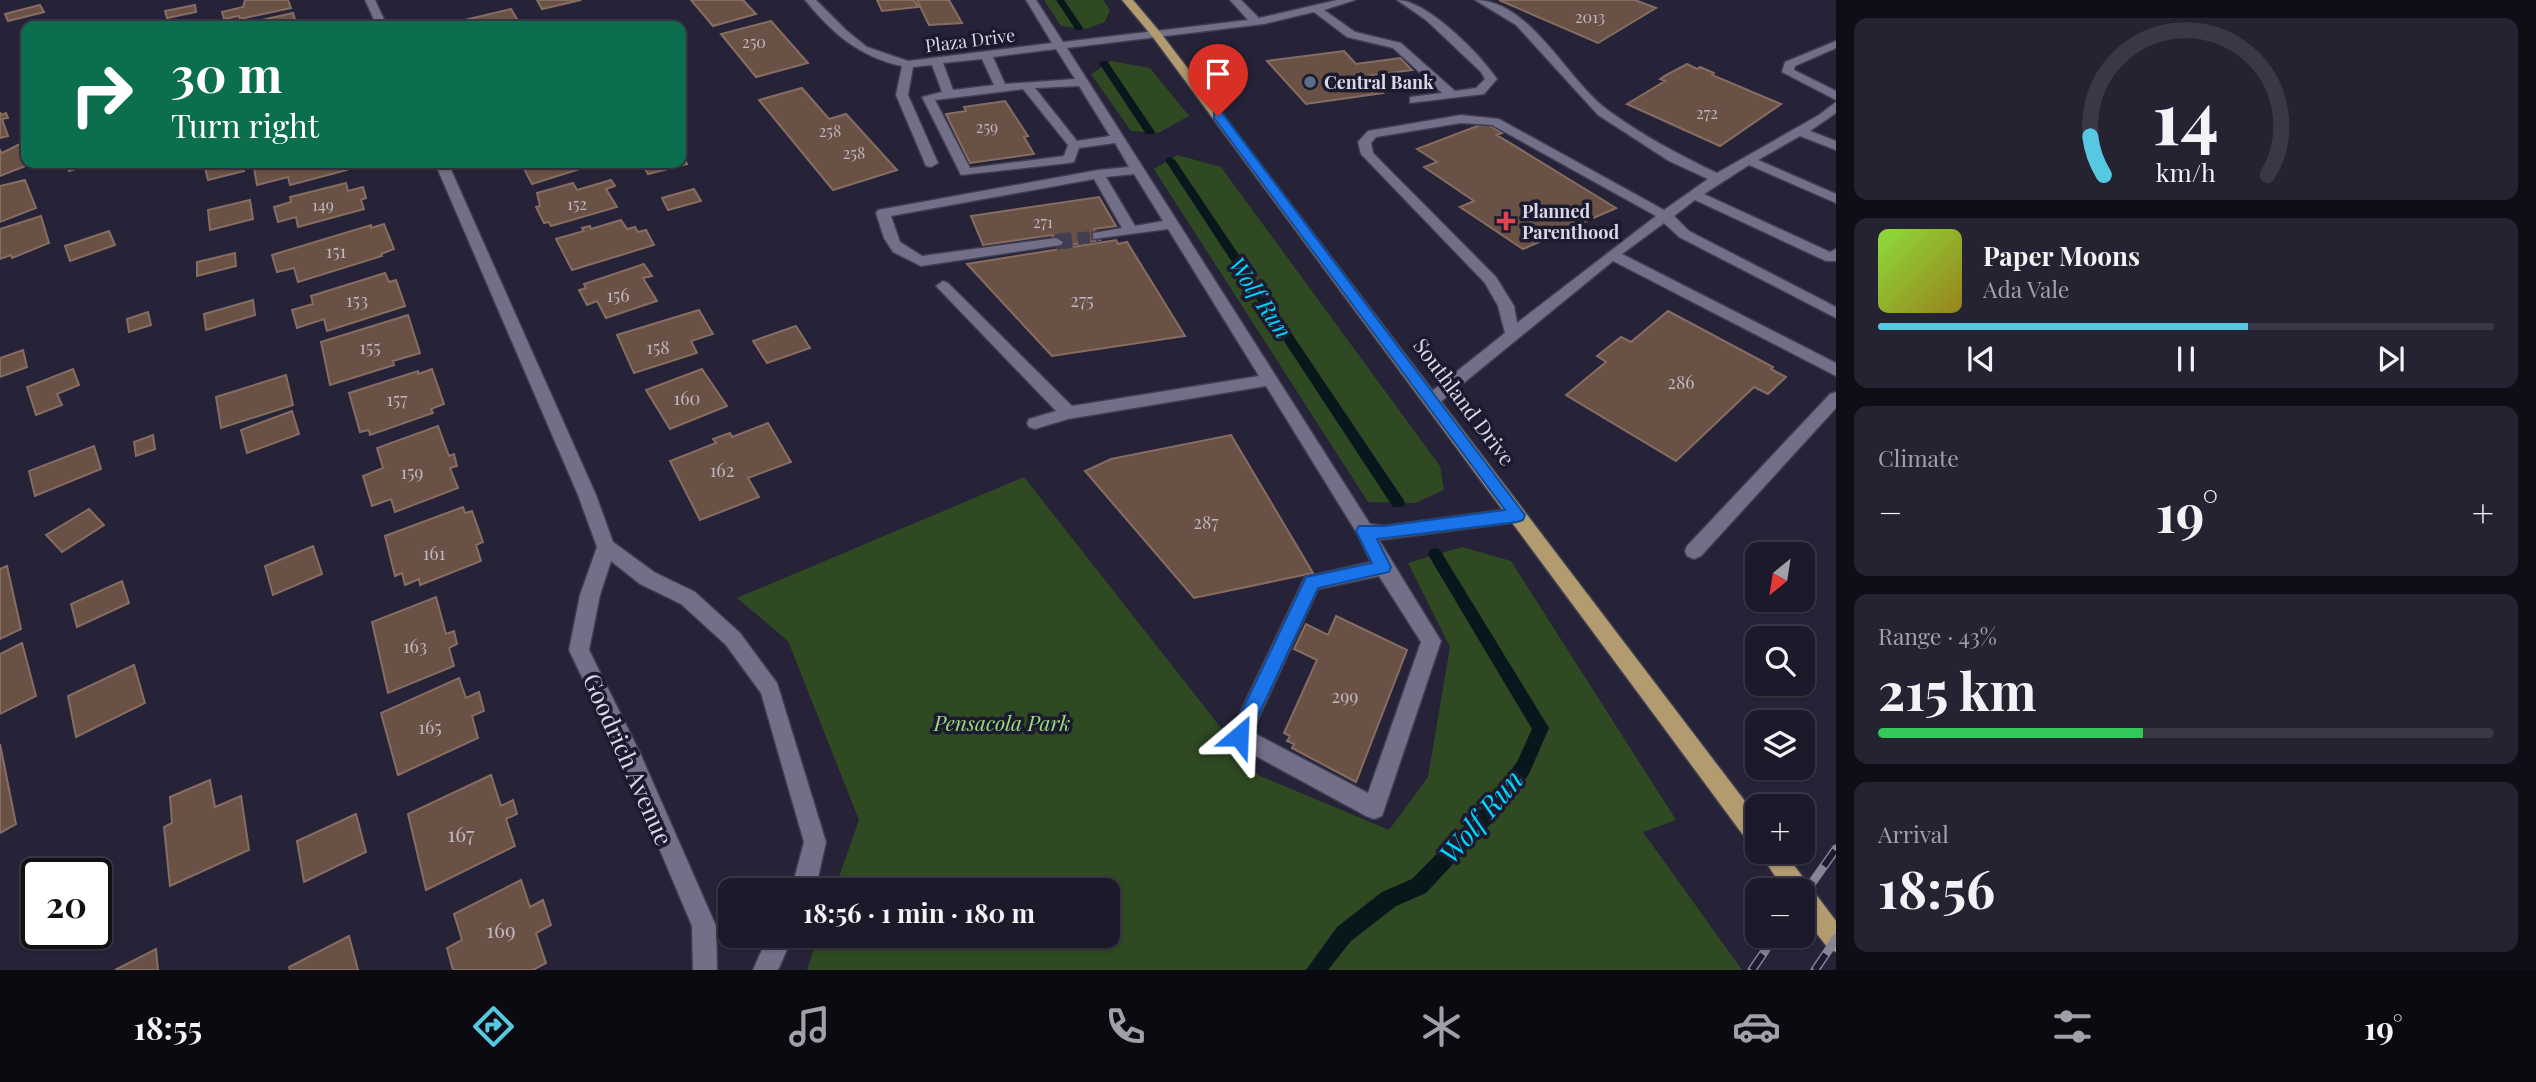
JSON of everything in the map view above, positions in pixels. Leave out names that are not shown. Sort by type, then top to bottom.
[{"type":"main road","name":"Southland Drive","points":[[1127,0],[1156,34],[1745,819]]},
{"type":"main road","points":[[1815,912],[1836,940]]},
{"type":"street","points":[[370,0],[380,21]]},
{"type":"street","name":"Plaza Drive","points":[[810,0],[859,50],[882,60],[908,64],[1257,22],[1318,10],[1345,1]]},
{"type":"street","points":[[1031,0],[1431,641],[1374,808],[1239,736],[1312,583],[1383,567]]},
{"type":"street","points":[[1235,0],[1257,22]]},
{"type":"street","points":[[1402,0],[1430,18],[1490,75],[1489,83],[1479,92],[1414,100]]},
{"type":"street","points":[[1480,0],[1520,23],[1602,112],[1674,158],[1717,178]]},
{"type":"street","points":[[1318,10],[1351,35],[1397,45],[1452,95]]},
{"type":"street","points":[[1432,400],[1612,255],[1717,178],[1823,118],[1835,100],[1788,72],[1789,64],[1836,44]]},
{"type":"street","points":[[986,55],[1001,88]]},
{"type":"street","points":[[936,61],[947,93]]},
{"type":"street","points":[[908,64],[902,95],[931,163]]},
{"type":"street","points":[[1074,145],[1069,159],[966,173],[928,97],[1026,85],[1082,82]]},
{"type":"street","points":[[1026,85],[1074,145]]},
{"type":"street","points":[[1513,337],[1506,306],[1491,280],[1367,154],[1364,147],[1367,138],[1380,132],[1461,119],[1495,122],[1665,216],[1685,234],[1836,313]]},
{"type":"street","points":[[1799,131],[1836,146]]},
{"type":"street","points":[[1074,145],[1119,139]]},
{"type":"street","points":[[1748,160],[1836,200]]},
{"type":"street","points":[[443,168],[587,495],[606,547],[648,578],[688,598],[733,639],[770,689],[815,842],[806,878]]},
{"type":"street","points":[[1056,242],[921,261],[902,255],[891,243],[883,213],[1098,174],[1139,170]]},
{"type":"street","points":[[1098,174],[1131,231]]},
{"type":"street","points":[[1695,195],[1831,258],[1836,254]]},
{"type":"street","points":[[1098,236],[1173,224]]},
{"type":"street","points":[[1612,255],[1836,370]]},
{"type":"street","points":[[943,286],[1068,413]]},
{"type":"street","points":[[1035,424],[1068,413],[1270,380]]},
{"type":"street","points":[[1694,551],[1836,398]]},
{"type":"street","points":[[1364,531],[1384,533],[1517,515]]},
{"type":"street","name":"Goodrich Avenue","points":[[606,547],[590,596],[579,650],[632,760],[704,926],[705,970]]},
{"type":"street","points":[[765,970],[775,948]]},
{"type":"green space","points":[[1044,0],[1103,0],[1110,10],[1105,22],[1085,29],[1061,26]]},
{"type":"green space","points":[[1111,61],[1150,68],[1189,116],[1158,133],[1131,131],[1091,74]]},
{"type":"green space","points":[[1177,155],[1221,167],[1440,466],[1444,490],[1415,503],[1368,502],[1154,169]]},
{"type":"green space","name":"Pensacola Park","points":[[1024,477],[1258,775],[1389,830],[1428,777],[1450,647],[1408,563],[1462,547],[1511,561],[1676,820],[1643,832],[1742,970],[807,970],[814,948],[1120,948],[1120,878],[839,878],[859,820],[788,641],[737,598]]},
{"type":"building","points":[[245,0],[288,0],[291,8],[240,19],[239,16],[224,19],[222,12],[243,7]]},
{"type":"building","points":[[537,0],[581,0],[542,9]]},
{"type":"building","points":[[691,0],[743,0],[756,14],[713,26]]},
{"type":"building","points":[[877,0],[914,0],[918,7],[882,11]]},
{"type":"building","points":[[917,0],[949,0],[962,23],[929,25]]},
{"type":"building","points":[[1499,0],[1635,0],[1656,8],[1598,43]]},
{"type":"building","points":[[40,5],[44,12],[8,21],[5,14]]},
{"type":"building","points":[[195,5],[196,12],[167,18],[165,11]]},
{"type":"building","points":[[511,9],[518,21],[461,21]]},
{"type":"building","points":[[293,13],[295,21],[257,21]]},
{"type":"building","points":[[771,21],[808,63],[756,77],[721,34]]},
{"type":"building","points":[[1344,51],[1356,64],[1400,58],[1412,70],[1366,76],[1383,93],[1306,104],[1267,61]]},
{"type":"building","points":[[1687,64],[1697,69],[1700,67],[1714,73],[1712,75],[1781,104],[1720,146],[1627,104],[1665,81],[1660,79],[1666,75]]},
{"type":"building","points":[[802,88],[829,119],[846,114],[897,170],[833,190],[759,100]]},
{"type":"building","points":[[1005,101],[1028,136],[1024,137],[1034,154],[970,163],[946,114],[966,111],[964,107]]},
{"type":"building","points":[[0,112],[1,115],[6,113],[8,118],[2,119],[8,136],[0,138]]},
{"type":"building","points":[[1485,123],[1502,133],[1497,135],[1616,208],[1523,249],[1460,207],[1474,201],[1424,167],[1437,162],[1417,149]]},
{"type":"building","points":[[20,144],[21,168],[0,176],[0,150],[2,153]]},
{"type":"building","points":[[205,168],[243,168],[244,171],[208,180]]},
{"type":"building","points":[[254,168],[347,168],[290,185],[288,177],[257,185]]},
{"type":"building","points":[[524,168],[580,169],[532,184]]},
{"type":"building","points":[[645,168],[671,168],[648,174]]},
{"type":"building","points":[[25,180],[36,208],[0,222],[0,186]]},
{"type":"building","points":[[611,180],[615,186],[606,189],[617,207],[551,226],[549,222],[544,223],[536,207],[540,206],[537,193],[573,183],[577,190]]},
{"type":"building","points":[[346,183],[348,191],[363,187],[366,198],[361,200],[364,209],[298,227],[296,217],[278,222],[274,207],[291,202],[290,197]]},
{"type":"building","points":[[694,189],[701,201],[668,210],[662,198]]},
{"type":"building","points":[[1099,197],[1116,226],[1094,229],[1100,240],[1058,247],[1052,235],[983,245],[971,216]]},
{"type":"building","points":[[250,200],[253,219],[210,230],[208,210]]},
{"type":"building","points":[[41,216],[49,243],[12,258],[11,255],[0,259],[0,229]]},
{"type":"building","points":[[621,220],[627,229],[635,227],[638,232],[646,230],[654,245],[572,270],[556,239],[584,231],[582,228],[590,226],[591,229]]},
{"type":"building","points":[[384,224],[394,249],[381,254],[382,256],[298,282],[294,268],[277,272],[272,255],[371,225],[371,228]]},
{"type":"building","points":[[109,231],[115,245],[70,261],[65,246]]},
{"type":"building","points":[[1116,240],[1118,244],[1127,242],[1185,336],[1052,356],[967,264]]},
{"type":"building","points":[[235,253],[236,266],[197,276],[197,262]]},
{"type":"building","points":[[644,264],[652,276],[643,278],[657,301],[606,318],[597,301],[587,305],[579,290],[586,288],[584,284]]},
{"type":"building","points":[[385,273],[389,282],[396,280],[405,306],[327,331],[324,319],[297,328],[292,310],[313,304],[311,296]]},
{"type":"building","points":[[253,300],[255,315],[206,330],[204,314]]},
{"type":"building","points":[[699,310],[713,334],[691,341],[697,353],[634,373],[617,335]]},
{"type":"building","points":[[1668,311],[1773,367],[1771,369],[1786,377],[1768,394],[1754,387],[1676,461],[1566,395],[1606,362],[1597,356],[1621,337],[1631,342]]},
{"type":"building","points":[[148,312],[151,325],[129,332],[127,319]]},
{"type":"building","points":[[408,315],[420,353],[393,361],[394,365],[330,385],[321,342]]},
{"type":"building","points":[[796,326],[810,348],[767,363],[753,341]]},
{"type":"building","points":[[23,350],[27,367],[0,377],[0,358]]},
{"type":"building","points":[[73,369],[79,385],[57,394],[62,405],[36,415],[27,387]]},
{"type":"building","points":[[432,369],[444,404],[431,409],[433,413],[370,435],[369,430],[360,432],[349,393]]},
{"type":"building","points":[[702,369],[727,406],[670,429],[646,390]]},
{"type":"building","points":[[286,375],[293,405],[221,428],[216,397]]},
{"type":"building","points":[[292,411],[299,434],[247,453],[241,430]]},
{"type":"building","points":[[768,423],[791,462],[748,478],[759,497],[700,520],[670,461],[716,443],[713,439],[730,433],[732,437]]},
{"type":"building","points":[[438,426],[449,456],[454,454],[457,466],[450,468],[458,488],[395,512],[391,499],[372,506],[363,476],[383,468],[377,448]]},
{"type":"building","points":[[153,435],[155,449],[136,456],[134,442]]},
{"type":"building","points":[[1231,435],[1313,573],[1194,598],[1085,471],[1111,459]]},
{"type":"building","points":[[94,446],[101,469],[35,496],[29,471]]},
{"type":"building","points":[[463,507],[465,513],[472,511],[483,542],[476,545],[481,561],[420,585],[419,579],[405,585],[402,573],[395,576],[385,536]]},
{"type":"building","points":[[89,509],[104,525],[62,552],[46,535]]},
{"type":"building","points":[[313,546],[322,574],[273,595],[265,566]]},
{"type":"building","points":[[7,566],[21,629],[0,639],[0,569]]},
{"type":"building","points":[[122,581],[129,603],[77,627],[71,604]]},
{"type":"building","points":[[436,597],[446,634],[454,631],[457,644],[449,648],[454,666],[388,693],[372,622]]},
{"type":"building","points":[[1336,616],[1407,650],[1356,782],[1292,748],[1294,744],[1287,741],[1290,736],[1284,733],[1317,660],[1294,649],[1306,624],[1328,635]]},
{"type":"building","points":[[22,643],[36,696],[0,714],[0,654]]},
{"type":"building","points":[[134,665],[145,703],[76,737],[68,696]]},
{"type":"building","points":[[459,678],[466,698],[479,692],[484,711],[472,716],[478,738],[398,775],[381,713]]},
{"type":"building","points":[[0,744],[16,824],[0,833]]},
{"type":"building","points":[[491,775],[501,806],[513,800],[517,814],[506,819],[515,846],[426,890],[408,814]]},
{"type":"building","points":[[210,780],[215,807],[241,796],[249,850],[170,886],[164,827],[172,823],[170,797]]},
{"type":"building","points":[[356,814],[366,852],[304,882],[297,841]]},
{"type":"building","points":[[521,880],[530,907],[543,900],[551,925],[536,933],[546,963],[533,970],[453,970],[447,948],[462,940],[454,914]]},
{"type":"building","points":[[349,936],[358,970],[290,970],[289,967]]},
{"type":"building","points":[[156,949],[158,970],[115,970]]},
{"type":"waterway","name":"Wolf Run","points":[[1060,0],[1079,28]]},
{"type":"waterway","name":"Wolf Run","points":[[1104,63],[1150,132]]},
{"type":"waterway","name":"Wolf Run","points":[[1170,160],[1398,503]]},
{"type":"waterway","name":"Wolf Run","points":[[1316,970],[1344,934],[1389,899],[1419,886],[1490,812],[1523,768],[1541,728],[1435,554]]},
{"type":"tunnel","points":[[1060,241],[1098,236]]},
{"type":"tunnel","points":[[1056,242],[1072,240]]},
{"type":"railway","points":[[1815,879],[1836,849]]},
{"type":"railway","points":[[1815,970],[1836,939]]},
{"type":"railway","points":[[1752,970],[1767,948]]},
{"type":"place","name":"Central Bank","points":[[1310,82]]},
{"type":"place","name":"Planned Parenthood","points":[[1506,221]]},
{"type":"route","points":[[1218,116],[1517,515],[1384,533],[1364,531],[1383,567],[1312,583],[1239,736]]}]
